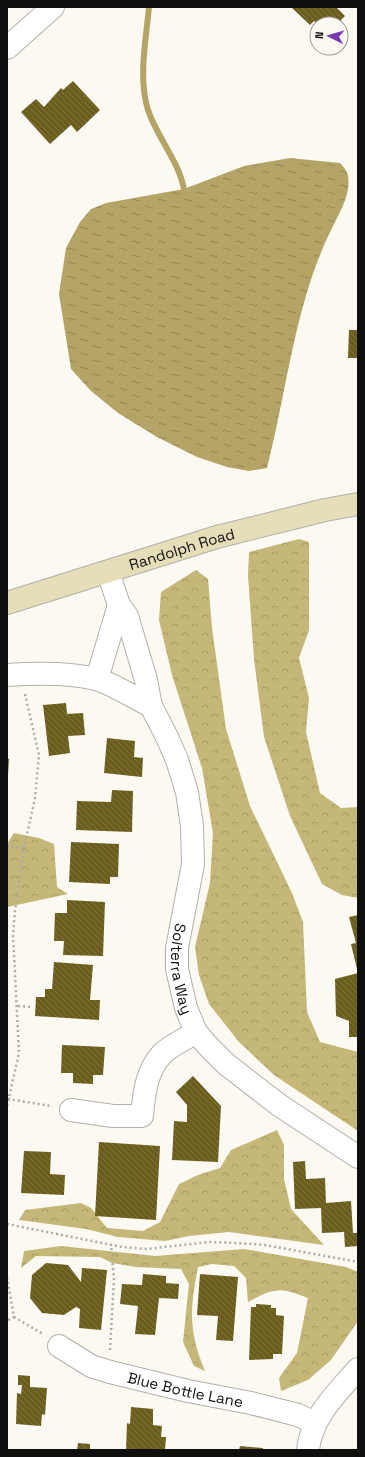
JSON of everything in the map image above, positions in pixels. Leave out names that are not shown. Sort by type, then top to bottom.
[{"type":"street","points":[[7,48],[53,7]]},
{"type":"street","name":"Randolph Road","points":[[7,603],[232,533],[325,510],[358,504]]},
{"type":"street","name":"Solterra Way","points":[[108,572],[119,605],[127,616],[146,680],[151,706],[177,760],[189,805],[193,843],[193,864],[177,948],[177,969],[186,1008],[196,1032],[226,1064],[259,1091],[358,1156]]},
{"type":"street","points":[[97,679],[119,605]]},
{"type":"street","points":[[15,674],[70,675],[97,679],[151,706]]},
{"type":"street","points":[[71,1110],[113,1116],[142,1116],[145,1087],[162,1054],[196,1032]]},
{"type":"street","name":"Blue Bottle Lane","points":[[59,1346],[91,1366],[110,1372],[188,1391],[251,1403],[298,1415],[315,1423]]},
{"type":"street","points":[[308,1450],[315,1423],[323,1410],[358,1369]]},
{"type":"path","points":[[7,1106],[19,1053],[18,1006],[13,955],[15,911],[24,848],[35,798],[39,754],[26,699],[15,674]]},
{"type":"path","points":[[7,846],[24,848]]},
{"type":"path","points":[[18,1006],[33,1007]]},
{"type":"path","points":[[8,1099],[71,1110]]},
{"type":"path","points":[[7,1224],[111,1244],[148,1249],[209,1242],[237,1243],[265,1245],[358,1262]]},
{"type":"path","points":[[110,1372],[114,1279],[111,1244]]},
{"type":"path","points":[[7,1277],[14,1317]]},
{"type":"path","points":[[7,1321],[14,1317]]},
{"type":"path","points":[[14,1317],[35,1329],[59,1346]]},
{"type":"green space","points":[[299,539],[309,542],[309,630],[299,658],[309,698],[306,732],[320,793],[341,808],[358,807],[358,898],[342,895],[322,884],[290,816],[264,737],[254,659],[248,576],[249,552]]},
{"type":"green space","points":[[196,570],[208,579],[212,628],[226,729],[250,806],[292,893],[303,922],[307,1012],[320,1042],[358,1052],[358,1131],[274,1075],[239,1042],[209,1004],[199,975],[195,947],[210,883],[213,833],[202,768],[172,675],[159,620],[161,592]]},
{"type":"green space","points":[[14,833],[39,838],[54,844],[57,887],[68,894],[7,907],[7,844]]},
{"type":"green space","points":[[277,1130],[284,1145],[284,1179],[291,1209],[324,1245],[229,1232],[189,1236],[165,1241],[118,1237],[86,1229],[19,1220],[25,1210],[81,1203],[91,1208],[107,1228],[143,1231],[160,1222],[179,1184],[198,1175],[220,1168],[231,1150]]},
{"type":"green space","points":[[61,1246],[155,1256],[244,1249],[346,1267],[358,1272],[358,1321],[331,1360],[308,1380],[281,1391],[279,1378],[297,1353],[308,1298],[284,1290],[278,1290],[271,1291],[248,1302],[246,1278],[234,1266],[212,1264],[198,1267],[193,1295],[192,1319],[199,1357],[205,1371],[194,1366],[183,1342],[189,1284],[181,1269],[136,1267],[112,1263],[100,1257],[36,1256],[21,1268],[24,1251]]},
{"type":"water","points":[[290,158],[340,163],[348,174],[349,182],[347,195],[321,253],[301,313],[267,468],[249,471],[227,467],[197,457],[157,437],[118,413],[91,391],[71,369],[59,294],[66,248],[80,222],[91,209],[106,203],[184,189],[244,166]]},
{"type":"building","points":[[291,7],[336,7],[345,16],[309,16],[309,24]]},
{"type":"building","points":[[73,81],[100,110],[77,132],[71,125],[50,144],[21,112],[36,99],[44,107],[61,88],[63,90]]},
{"type":"building","points":[[349,330],[358,330],[358,358],[348,358]]},
{"type":"building","points":[[66,703],[67,714],[83,713],[85,735],[68,736],[70,753],[49,756],[43,705]]},
{"type":"building","points":[[107,738],[135,741],[134,757],[143,758],[142,777],[104,773]]},
{"type":"building","points":[[7,758],[9,759],[8,775],[7,775]]},
{"type":"building","points":[[112,790],[133,791],[132,832],[76,830],[77,801],[111,802]]},
{"type":"building","points":[[71,842],[119,844],[118,877],[110,877],[110,884],[69,882]]},
{"type":"building","points":[[67,900],[105,902],[103,956],[63,955],[64,941],[54,941],[55,913],[67,913]]},
{"type":"building","points":[[358,915],[357,969],[351,944],[356,943],[349,917]]},
{"type":"building","points":[[54,962],[93,965],[90,1000],[100,1000],[99,1020],[35,1016],[36,997],[45,997],[45,989],[52,989]]},
{"type":"building","points":[[358,973],[358,1037],[349,1037],[349,1021],[336,1016],[335,979]]},
{"type":"building","points":[[62,1045],[105,1047],[103,1075],[93,1075],[93,1084],[73,1083],[73,1073],[61,1073]]},
{"type":"building","points":[[193,1076],[221,1106],[218,1162],[172,1160],[174,1121],[187,1122],[187,1105],[176,1092]]},
{"type":"building","points":[[99,1142],[160,1146],[156,1220],[95,1216]]},
{"type":"building","points":[[24,1151],[51,1152],[50,1174],[65,1175],[64,1195],[21,1193]]},
{"type":"building","points":[[305,1161],[306,1179],[325,1178],[326,1203],[351,1201],[353,1233],[358,1233],[358,1246],[345,1247],[344,1232],[322,1233],[321,1208],[295,1209],[293,1162]]},
{"type":"building","points":[[46,1263],[68,1265],[81,1282],[82,1268],[107,1270],[101,1330],[79,1328],[80,1309],[76,1307],[64,1315],[42,1313],[30,1298],[32,1275]]},
{"type":"building","points":[[143,1274],[166,1276],[166,1283],[179,1284],[178,1299],[159,1298],[155,1335],[135,1334],[138,1306],[120,1304],[122,1284],[142,1285]]},
{"type":"building","points":[[200,1274],[238,1277],[233,1341],[216,1340],[218,1316],[197,1315]]},
{"type":"building","points":[[256,1304],[271,1305],[271,1308],[276,1308],[276,1315],[284,1316],[282,1354],[273,1354],[273,1359],[249,1360],[251,1307],[256,1307]]},
{"type":"building","points":[[18,1375],[30,1376],[30,1387],[47,1388],[45,1415],[42,1414],[41,1426],[16,1424],[17,1393],[21,1394],[22,1385],[18,1385]]},
{"type":"building","points":[[131,1407],[153,1409],[153,1425],[162,1426],[161,1437],[166,1437],[165,1450],[126,1450],[127,1423],[130,1424]]},
{"type":"building","points":[[78,1443],[90,1444],[90,1450],[77,1450]]},
{"type":"building","points":[[240,1446],[263,1448],[263,1450],[239,1450]]},
{"type":"waterway","points":[[149,7],[143,72],[145,98],[152,121],[175,163],[183,184],[185,196]]}]
